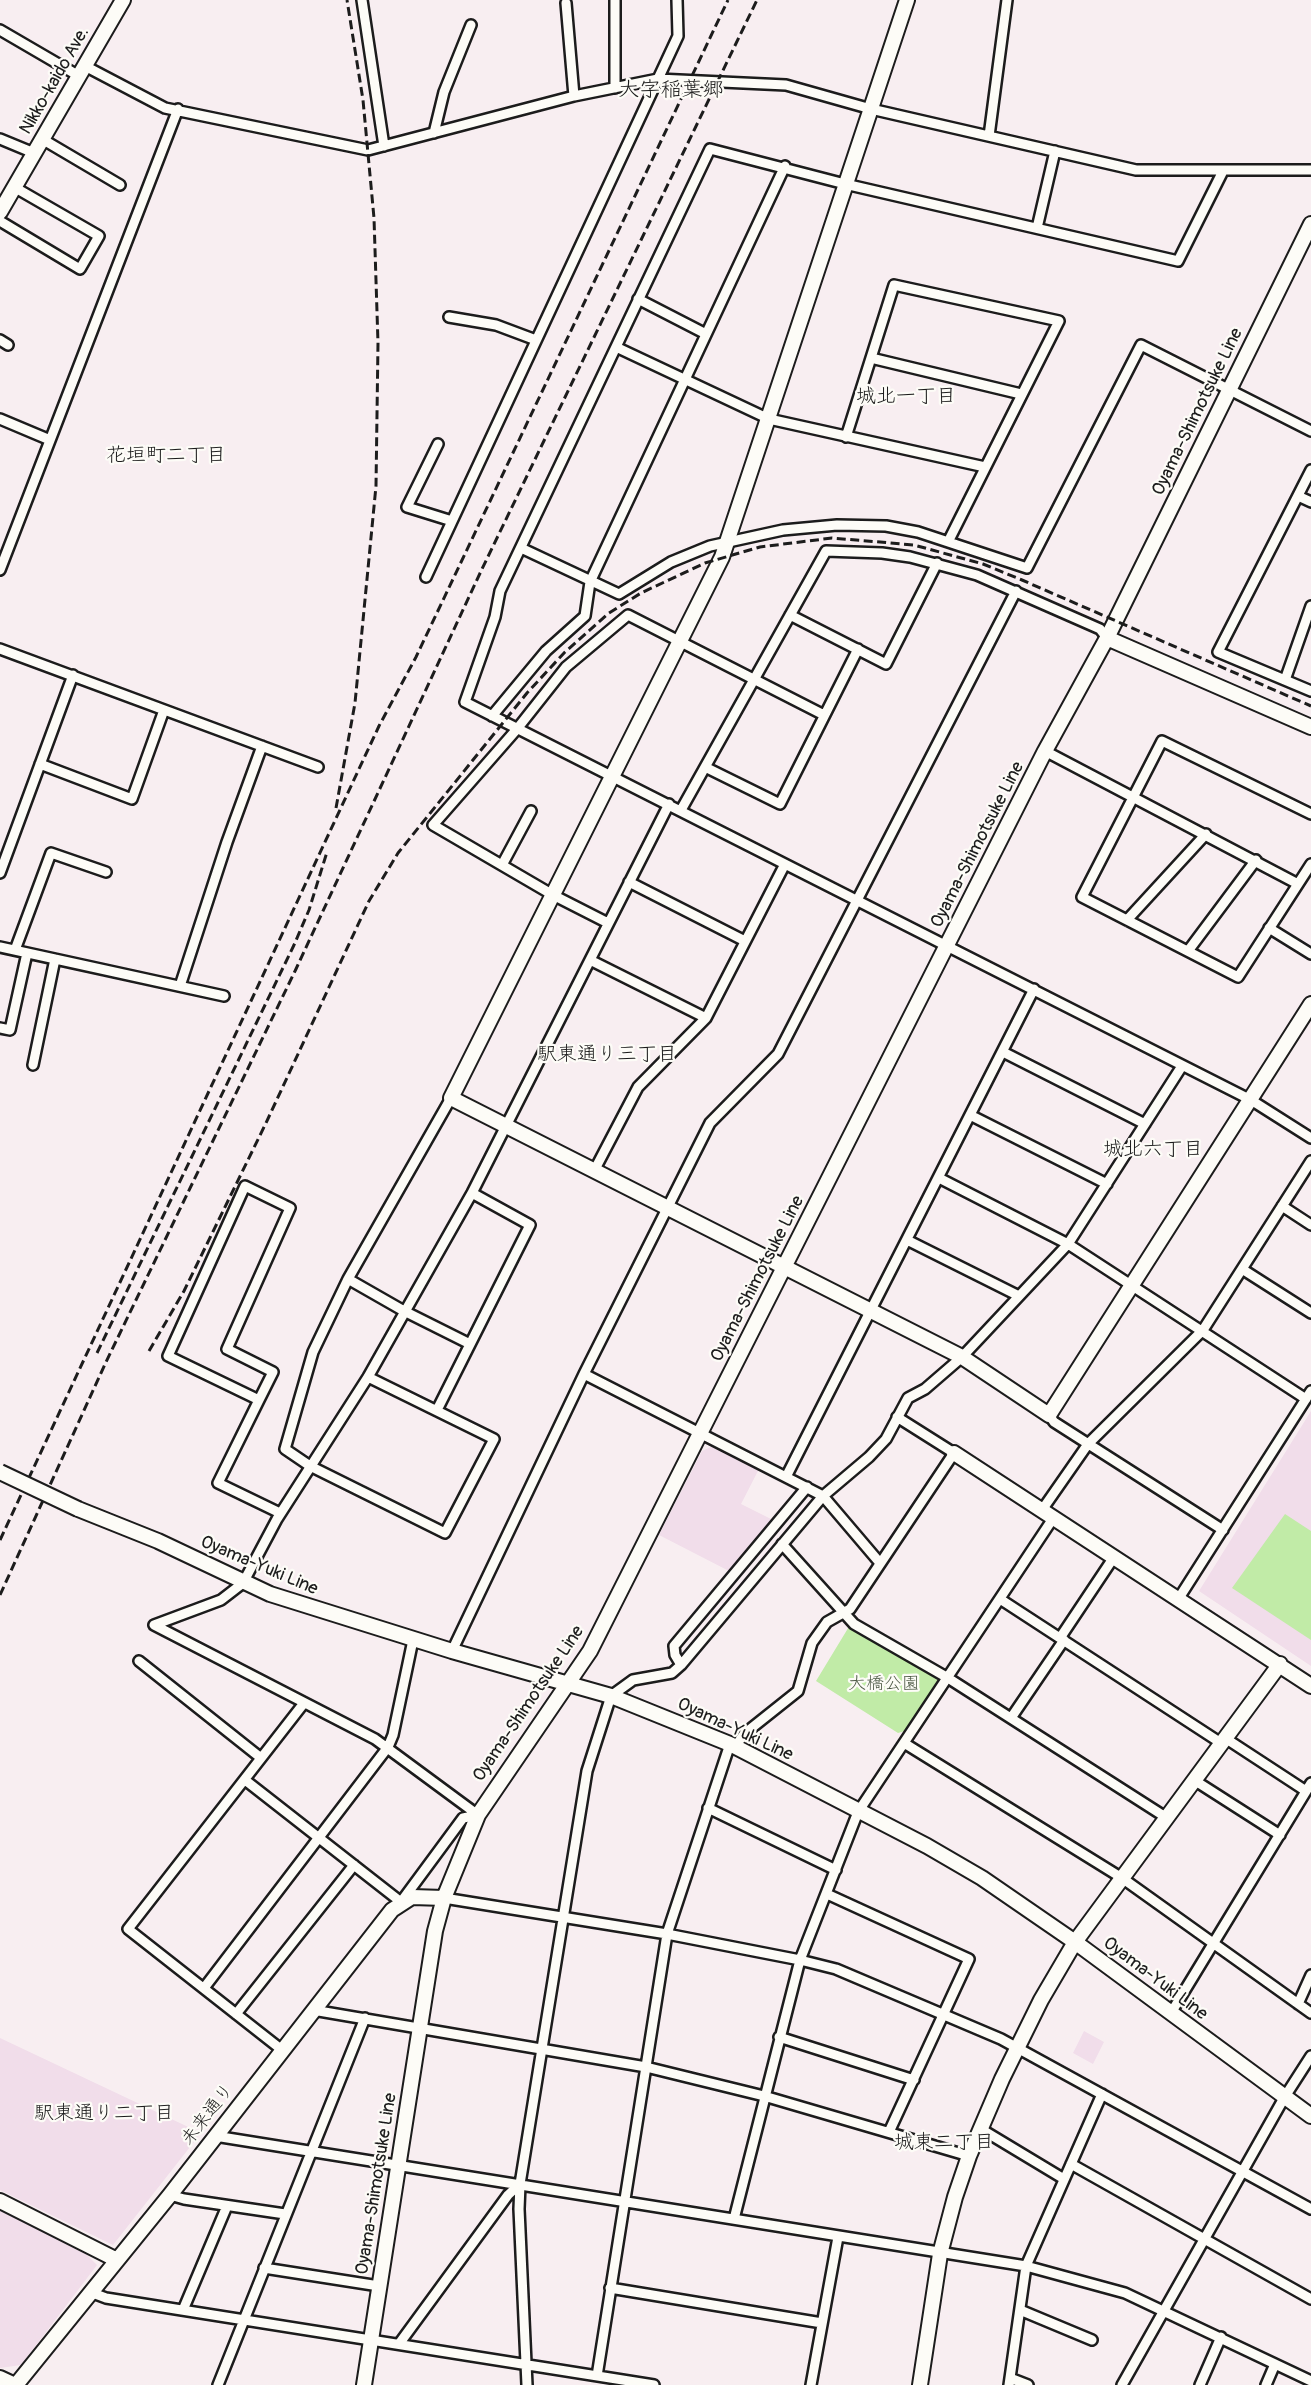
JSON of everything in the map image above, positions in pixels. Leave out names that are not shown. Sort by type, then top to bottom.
[{"type":"street","name":"Nikko-kaido Ave.","points":[[0,212],[123,0]]},
{"type":"street","points":[[362,0],[384,146]]},
{"type":"street","points":[[615,0],[615,88]]},
{"type":"street","points":[[426,577],[678,36],[677,0]]},
{"type":"street","points":[[368,1377],[494,1439],[445,1533],[310,1466],[285,1449],[313,1352],[348,1279],[451,1098],[681,642],[728,541],[907,0]]},
{"type":"street","points":[[989,136],[1007,0]]},
{"type":"street","points":[[566,3],[574,96]]},
{"type":"street","points":[[434,133],[444,92],[471,25]]},
{"type":"street","points":[[0,30],[82,71],[165,108],[368,150],[574,96],[658,79],[786,85],[871,109],[1136,170],[1311,170]]},
{"type":"street","points":[[0,570],[178,109]]},
{"type":"street","points":[[0,139],[34,153]]},
{"type":"street","points":[[42,139],[120,185]]},
{"type":"street","points":[[1223,171],[1178,261],[845,184],[785,166],[710,148],[500,591],[495,617],[465,702],[1251,1100],[1311,1138]]},
{"type":"street","points":[[1037,228],[1055,151]]},
{"type":"street","points":[[492,716],[546,651],[585,616],[591,582],[785,166]]},
{"type":"street","points":[[0,221],[80,268],[99,236],[14,188]]},
{"type":"street","name":"Oyama-Shimotsuke Line","points":[[364,2385],[435,1931],[444,1898],[478,1815],[503,1775],[590,1651],[1045,752],[1107,638],[1311,224]]},
{"type":"street","points":[[846,437],[894,285],[1059,321],[949,540]]},
{"type":"street","points":[[638,299],[706,334]]},
{"type":"street","points":[[449,317],[496,325],[536,340]]},
{"type":"street","points":[[521,548],[618,594],[670,562],[728,541],[783,530],[837,525],[886,526],[949,540],[1027,568],[1141,345],[1311,431]]},
{"type":"street","points":[[616,347],[769,419],[985,467]]},
{"type":"street","points":[[871,358],[1022,394]]},
{"type":"street","points":[[0,419],[50,440]]},
{"type":"street","points":[[438,444],[407,507],[452,520]]},
{"type":"street","points":[[1311,470],[1218,652],[1311,692]]},
{"type":"street","points":[[1298,496],[1311,502]]},
{"type":"street","points":[[681,810],[826,551],[882,553],[937,563],[1016,591],[1100,629],[1107,638],[1311,727]]},
{"type":"street","points":[[790,615],[886,664],[937,563]]},
{"type":"street","points":[[452,1651],[585,1374],[670,1208],[710,1123],[778,1054],[1016,591]]},
{"type":"street","points":[[1285,680],[1311,606]]},
{"type":"street","points":[[608,923],[553,895],[433,825],[518,729],[566,667],[628,615],[824,715]]},
{"type":"street","points":[[0,649],[318,767]]},
{"type":"street","points":[[705,767],[780,804],[858,649]]},
{"type":"street","points":[[0,873],[73,675]]},
{"type":"street","points":[[40,764],[132,799],[164,710]]},
{"type":"street","points":[[1311,814],[1162,741],[1082,897],[1238,976],[1311,864]]},
{"type":"street","points":[[180,986],[227,842],[262,747]]},
{"type":"street","points":[[1045,752],[1256,860],[1298,884]]},
{"type":"street","points":[[478,1815],[388,1747],[154,1625],[221,1600],[243,1583],[280,1513],[368,1377],[472,1193],[669,804]]},
{"type":"street","points":[[502,865],[531,811]]},
{"type":"street","points":[[1127,920],[1206,834]]},
{"type":"street","points":[[15,950],[51,853],[106,872]]},
{"type":"street","points":[[1188,951],[1256,860]]},
{"type":"street","points":[[594,1171],[638,1087],[706,1018],[785,864]]},
{"type":"street","points":[[629,882],[745,941]]},
{"type":"street","points":[[1269,928],[1311,954]]},
{"type":"street","points":[[0,947],[224,996]]},
{"type":"street","points":[[0,1028],[9,1030],[27,953]]},
{"type":"street","points":[[33,1065],[55,959]]},
{"type":"street","points":[[590,960],[706,1018]]},
{"type":"street","points":[[786,1477],[1034,989]]},
{"type":"street","points":[[1050,1415],[1311,1004]]},
{"type":"street","points":[[1003,1052],[1145,1124]]},
{"type":"street","points":[[527,2385],[519,2209],[520,2184],[588,1771],[611,1695],[633,1680],[672,1672],[681,1665],[823,1496],[869,1457],[886,1439],[908,1398],[925,1389],[962,1357],[1068,1244],[1182,1066]]},
{"type":"street","points":[[451,1098],[962,1357],[1050,1415],[1054,1422],[1222,1530]]},
{"type":"street","points":[[970,1115],[1107,1184]]},
{"type":"street","points":[[734,2219],[778,2037],[800,1959],[858,1812],[1000,1599],[1088,1444],[1203,1330],[1311,1161]]},
{"type":"street","points":[[939,1178],[1068,1244],[1309,1395],[1179,1598]]},
{"type":"street","points":[[259,1400],[168,1356],[245,1186],[290,1208],[227,1349],[273,1372],[218,1483],[280,1513]]},
{"type":"street","points":[[437,1410],[530,1225],[472,1193]]},
{"type":"street","points":[[1282,1206],[1311,1225]]},
{"type":"street","points":[[907,1240],[1019,1296]]},
{"type":"street","points":[[1242,1269],[1311,1313]]},
{"type":"street","points":[[348,1279],[404,1311],[470,1344]]},
{"type":"street","points":[[585,1374],[823,1496],[880,1563]]},
{"type":"street","points":[[897,1417],[1179,1598],[1311,1686]]},
{"type":"street","points":[[597,2376],[623,2200],[667,1934],[708,1808],[732,1745],[798,1691],[812,1643],[827,1622],[850,1609],[954,1453]]},
{"type":"street","name":"Oyama-Yuki Line","points":[[0,1472],[78,1509],[158,1541],[243,1583],[301,1606],[611,1695],[732,1745],[927,1846],[982,1878],[1075,1942],[1311,2116]]},
{"type":"street","points":[[681,1665],[675,1655],[674,1646],[807,1487]]},
{"type":"street","points":[[765,1537],[780,1547],[854,1624],[948,1678],[1167,1818]]},
{"type":"street","points":[[1011,1718],[1114,1557]]},
{"type":"street","points":[[1000,1599],[1306,1791],[1311,1806]]},
{"type":"street","points":[[204,1988],[388,1747],[393,1735],[413,1640]]},
{"type":"street","points":[[139,1661],[261,1758]]},
{"type":"street","points":[[920,2385],[940,2254],[969,2156],[1017,2050],[1060,1964],[1280,1664]]},
{"type":"street","points":[[282,2050],[128,1929],[303,1703]]},
{"type":"street","points":[[904,1743],[1122,1878],[1311,2013]]},
{"type":"street","points":[[245,1780],[401,1902]]},
{"type":"street","points":[[1194,1780],[1280,1835]]},
{"type":"street","points":[[1171,2013],[1306,1791]]},
{"type":"street","points":[[708,1808],[836,1870]]},
{"type":"street","points":[[401,1902],[462,1818],[478,1815]]},
{"type":"street","points":[[236,2014],[354,1865]]},
{"type":"street","points":[[827,1894],[969,1959],[889,2132]]},
{"type":"street","points":[[401,1902],[418,1896],[444,1898],[565,1916],[800,1959],[836,1969],[1001,2039],[1017,2050],[1311,2209]]},
{"type":"street","name":"未来通り","points":[[16,2385],[170,2195],[372,1933],[401,1902]]},
{"type":"street","points":[[1298,2004],[1311,1975]]},
{"type":"street","points":[[313,2010],[543,2047],[646,2067],[764,2096],[969,2156]]},
{"type":"street","points":[[218,2385],[365,2018]]},
{"type":"street","points":[[778,2037],[914,2080]]},
{"type":"street","points":[[1122,2385],[1284,2097],[1311,2056]]},
{"type":"street","points":[[1028,2385],[1009,2381],[1026,2266],[1102,2094]]},
{"type":"street","points":[[981,2129],[1064,2179]]},
{"type":"street","points":[[215,2136],[1026,2266],[1092,2282],[1164,2310],[1311,2381]]},
{"type":"street","points":[[1071,2164],[1311,2299]]},
{"type":"street","points":[[399,2344],[508,2195],[520,2184]]},
{"type":"street","points":[[170,2195],[285,2214]]},
{"type":"street","points":[[0,2201],[117,2260]]},
{"type":"street","points":[[183,2310],[227,2206]]},
{"type":"street","points":[[811,2385],[838,2237]]},
{"type":"street","points":[[264,2268],[379,2286]]},
{"type":"street","points":[[610,2288],[822,2323]]},
{"type":"street","points":[[90,2292],[106,2298],[243,2321],[654,2385]]},
{"type":"street","points":[[1020,2310],[1092,2340]]},
{"type":"street","points":[[1200,2385],[1221,2337]]},
{"type":"street","points":[[1266,2385],[1275,2364]]},
{"type":"street","points":[[0,2378],[16,2385]]},
{"type":"shaded area","points":[[1311,1411],[1311,1666],[1199,1591]]},
{"type":"shaded area","points":[[713,1446],[759,1469],[741,1504],[773,1520],[731,1572],[659,1535],[702,1451]]},
{"type":"shaded area","points":[[1084,2031],[1104,2042],[1093,2064],[1073,2053]]},
{"type":"shaded area","points":[[0,2038],[201,2133],[113,2245],[0,2190]]},
{"type":"shaded area","points":[[0,2209],[81,2249],[97,2265],[21,2365],[0,2368]]},
{"type":"green space","points":[[1285,1514],[1311,1531],[1311,1640],[1232,1588]]},
{"type":"green space","name":"大橋公園","points":[[850,1625],[936,1674],[938,1681],[905,1731],[898,1733],[816,1681]]},
{"type":"railway","points":[[336,808],[355,703],[376,486],[378,343],[374,218],[363,100],[347,0]]},
{"type":"railway","points":[[0,1540],[379,726],[416,657],[728,0]]},
{"type":"railway","points":[[0,1595],[106,1362],[296,969],[482,569],[757,0]]},
{"type":"railway","points":[[149,1351],[184,1291],[266,1123],[369,901],[398,853],[527,693],[565,652],[609,613],[641,593],[705,563],[760,547],[832,538],[914,545],[983,564],[1311,706]]},
{"type":"railway","points":[[97,1353],[294,945],[309,910],[327,852]]},
{"type":"district","name":"大字稲葉郷","points":[[671,91]]},
{"type":"district","name":"城北一丁目","points":[[906,397]]},
{"type":"district","name":"花垣町二丁目","points":[[166,456]]},
{"type":"district","name":"駅東通り三丁目","points":[[607,1055]]},
{"type":"district","name":"城北六丁目","points":[[1153,1150]]},
{"type":"district","name":"駅東通り二丁目","points":[[104,2114]]},
{"type":"district","name":"城東二丁目","points":[[944,2143]]}]
